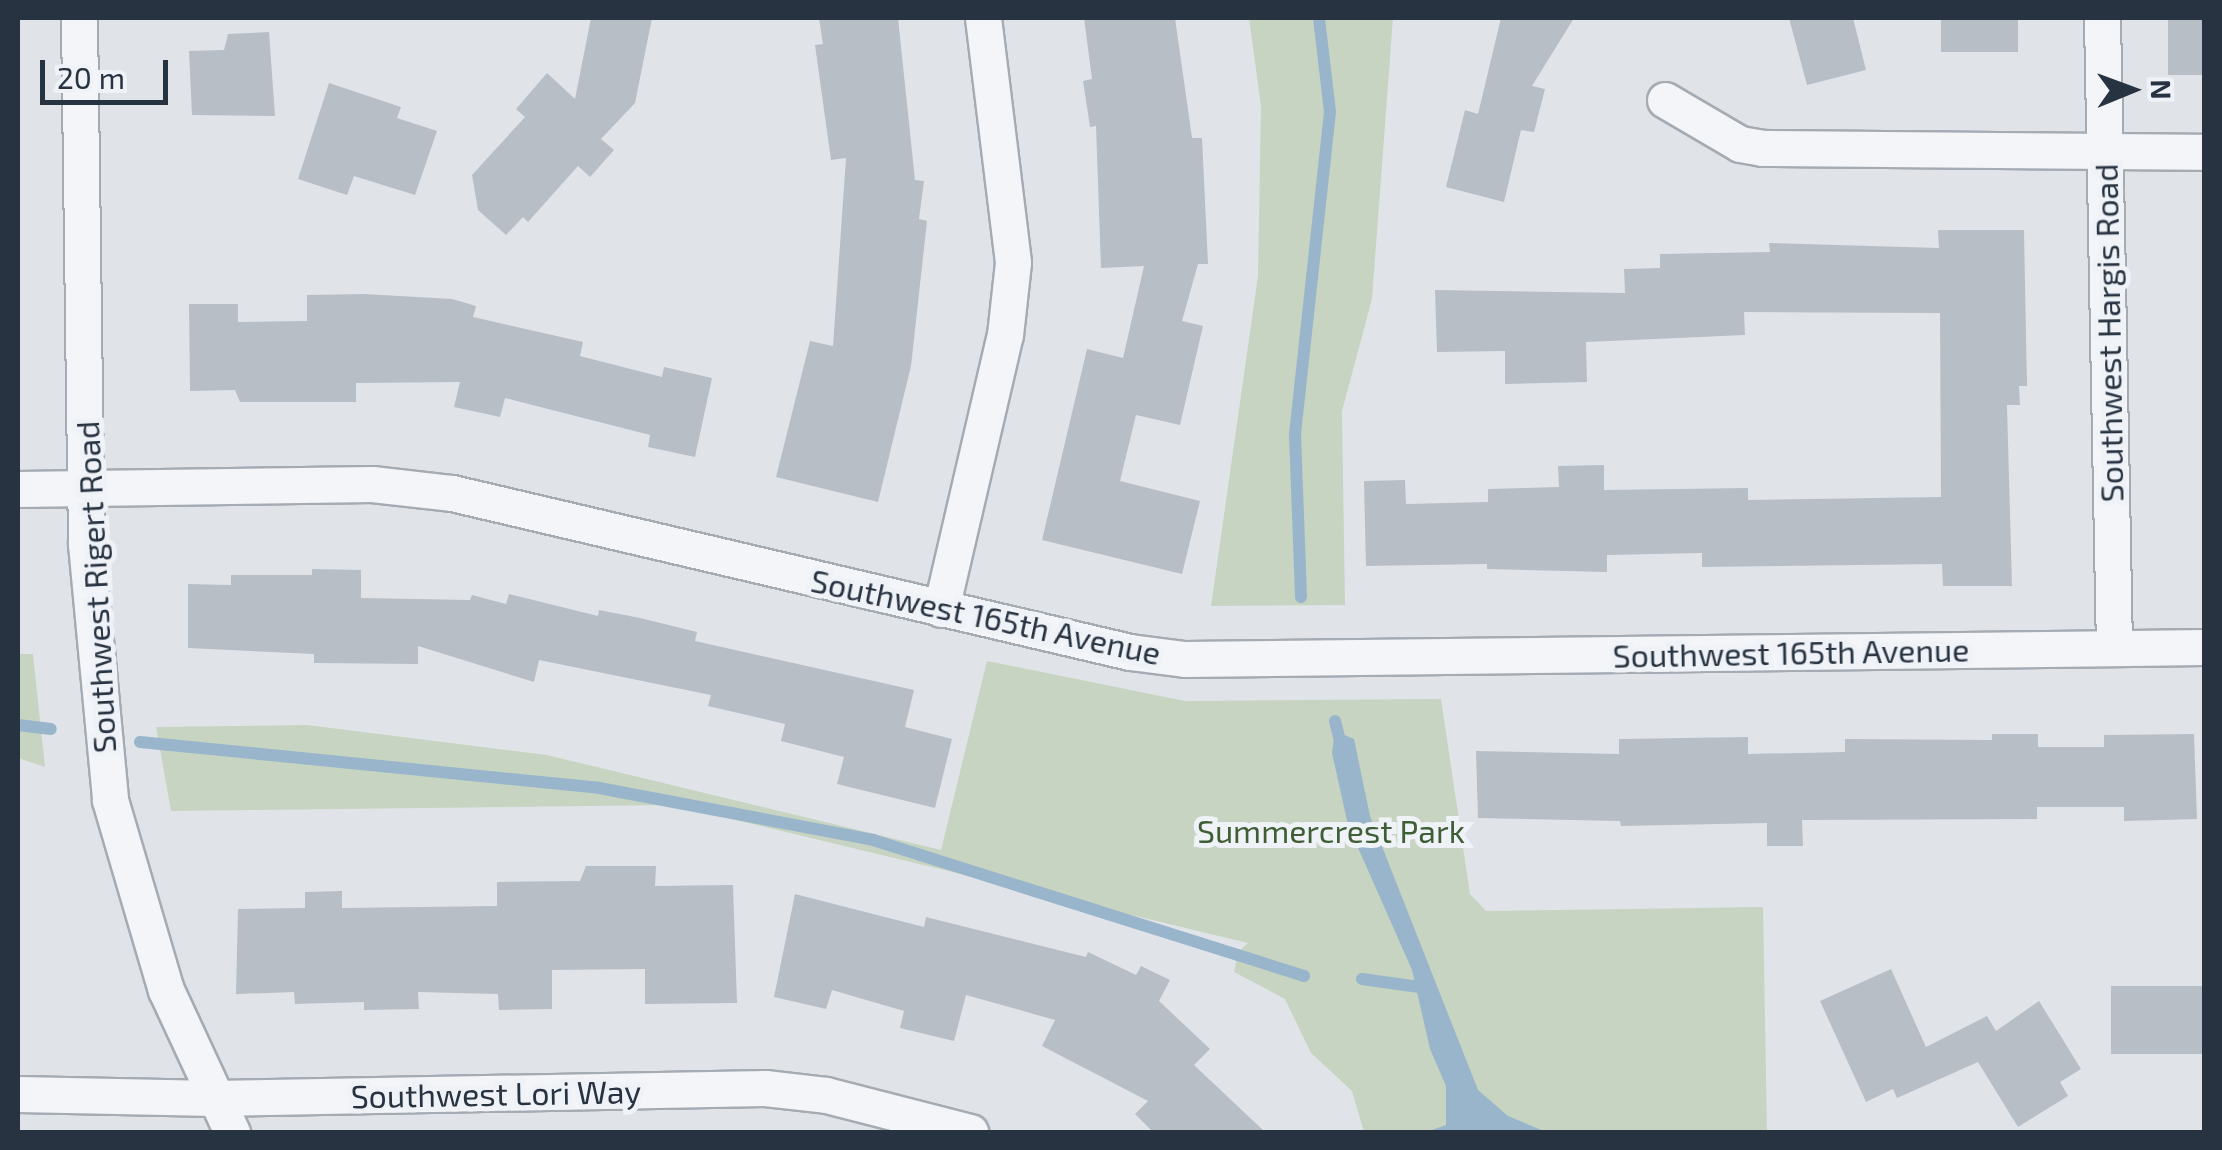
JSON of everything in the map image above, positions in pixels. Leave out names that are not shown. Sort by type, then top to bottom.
[{"type":"street","name":"Southwest Rigert Road","points":[[80,18],[86,488],[93,667],[110,800],[166,990],[232,1132]]},
{"type":"street","points":[[941,610],[1005,335],[1014,262],[983,18]]},
{"type":"street","name":"Southwest Hargis Road","points":[[2102,18],[2114,648]]},
{"type":"street","points":[[1665,100],[1740,144],[1762,148],[2204,152]]},
{"type":"street","name":"Southwest 165th Avenue","points":[[18,489],[372,484],[452,493],[941,610],[1185,659],[2204,647]]},
{"type":"street","name":"Southwest Lori Way","points":[[18,1094],[214,1098],[765,1088],[826,1096],[970,1132]]},
{"type":"green space","points":[[1249,18],[1393,18],[1372,299],[1342,411],[1345,605],[1211,606],[1258,276],[1261,106]]},
{"type":"green space","points":[[18,654],[33,654],[45,767],[18,758]]},
{"type":"green space","name":"Summercrest Park","points":[[987,661],[1185,701],[1441,699],[1470,894],[1486,911],[1763,907],[1767,1132],[1364,1132],[1352,1091],[1311,1053],[1285,999],[1234,972],[1238,952],[1248,943],[674,805],[171,811],[156,727],[307,725],[547,755],[941,850]]},
{"type":"water","points":[[1335,731],[1354,739],[1370,816],[1478,1090],[1508,1116],[1546,1132],[1426,1132],[1446,1125],[1446,1086],[1430,1049],[1412,970],[1348,825],[1332,753]]},
{"type":"building","points":[[591,18],[652,18],[635,103],[601,139],[614,150],[590,177],[578,166],[528,222],[523,217],[506,235],[478,210],[472,175],[525,117],[516,109],[547,73],[575,99]]},
{"type":"building","points":[[819,18],[898,18],[915,180],[924,181],[919,219],[927,221],[911,366],[878,502],[776,477],[810,341],[833,346],[846,158],[831,160],[815,45],[823,44]]},
{"type":"building","points":[[1084,18],[1175,18],[1192,138],[1202,138],[1208,264],[1198,264],[1182,321],[1203,326],[1180,425],[1136,415],[1120,481],[1200,501],[1182,574],[1042,540],[1087,349],[1123,358],[1144,266],[1101,268],[1096,126],[1090,127],[1083,81],[1092,79]]},
{"type":"building","points":[[1501,18],[1574,18],[1532,86],[1545,89],[1534,132],[1521,130],[1504,202],[1446,187],[1465,110],[1478,114]]},
{"type":"building","points":[[1789,18],[1853,18],[1866,70],[1807,85]]},
{"type":"building","points":[[1941,18],[2018,18],[2018,52],[1941,52]]},
{"type":"building","points":[[2168,18],[2204,18],[2204,75],[2168,75]]},
{"type":"building","points":[[269,32],[275,116],[192,115],[189,51],[224,50],[228,34]]},
{"type":"building","points":[[329,83],[401,107],[397,118],[437,131],[415,195],[354,176],[347,195],[298,179]]},
{"type":"building","points":[[1938,230],[2024,230],[2027,386],[2019,386],[2020,405],[2007,405],[2012,586],[1943,586],[1942,564],[1702,567],[1702,553],[1607,555],[1607,572],[1487,569],[1487,564],[1366,566],[1364,481],[1405,480],[1406,504],[1488,502],[1488,489],[1559,487],[1558,466],[1604,465],[1604,490],[1748,488],[1748,500],[1941,497],[1940,313],[1744,312],[1745,335],[1586,342],[1587,382],[1505,384],[1505,351],[1437,352],[1435,290],[1625,293],[1624,269],[1660,268],[1660,254],[1770,252],[1769,243],[1939,248]]},
{"type":"building","points":[[307,295],[452,299],[476,306],[473,317],[583,342],[580,356],[662,377],[664,367],[712,378],[695,457],[648,447],[650,435],[505,398],[500,417],[454,407],[460,382],[356,383],[356,402],[240,402],[235,390],[190,391],[189,304],[238,304],[238,322],[307,321]]},
{"type":"building","points":[[312,569],[361,570],[361,598],[470,600],[472,595],[506,604],[509,594],[598,616],[599,610],[640,618],[697,632],[695,641],[914,690],[905,727],[952,739],[935,808],[837,784],[844,757],[781,741],[785,724],[708,706],[711,695],[539,660],[534,682],[418,646],[418,664],[314,663],[314,654],[188,648],[188,584],[231,585],[231,575],[312,575]]},
{"type":"building","points":[[1992,734],[2038,734],[2038,747],[2104,747],[2104,735],[2194,734],[2197,819],[2124,821],[2124,807],[2037,807],[2037,819],[1802,820],[1803,846],[1767,846],[1767,823],[1621,826],[1620,821],[1478,818],[1476,751],[1619,754],[1619,739],[1748,737],[1748,754],[1845,752],[1845,739],[1992,740]]},
{"type":"building","points":[[586,866],[656,866],[655,886],[733,885],[737,1003],[645,1004],[645,969],[552,970],[552,1009],[499,1010],[498,994],[418,992],[419,1009],[364,1010],[364,1002],[295,1004],[294,992],[236,994],[238,909],[305,908],[305,892],[342,891],[342,908],[497,906],[497,882],[580,881]]},
{"type":"building","points":[[795,894],[924,927],[926,917],[1086,957],[1088,952],[1136,975],[1141,966],[1170,980],[1159,1001],[1210,1049],[1194,1065],[1265,1132],[1153,1132],[1135,1114],[1148,1101],[1042,1046],[1055,1020],[966,995],[954,1041],[900,1028],[904,1011],[832,990],[826,1009],[774,997]]},
{"type":"building","points":[[1891,969],[1926,1047],[1987,1016],[1996,1031],[2039,1001],[2081,1069],[2060,1082],[2068,1096],[2018,1127],[1978,1062],[1897,1098],[1893,1089],[1866,1102],[1820,1001]]},
{"type":"building","points":[[2111,986],[2204,986],[2204,1054],[2111,1054]]},
{"type":"waterway","points":[[1301,597],[1295,434],[1330,112],[1319,18]]},
{"type":"waterway","points":[[1335,721],[1341,745]]},
{"type":"waterway","points":[[18,725],[51,729]]},
{"type":"waterway","points":[[140,742],[599,788],[873,840],[1304,976]]},
{"type":"waterway","points":[[1362,979],[1426,988]]}]
